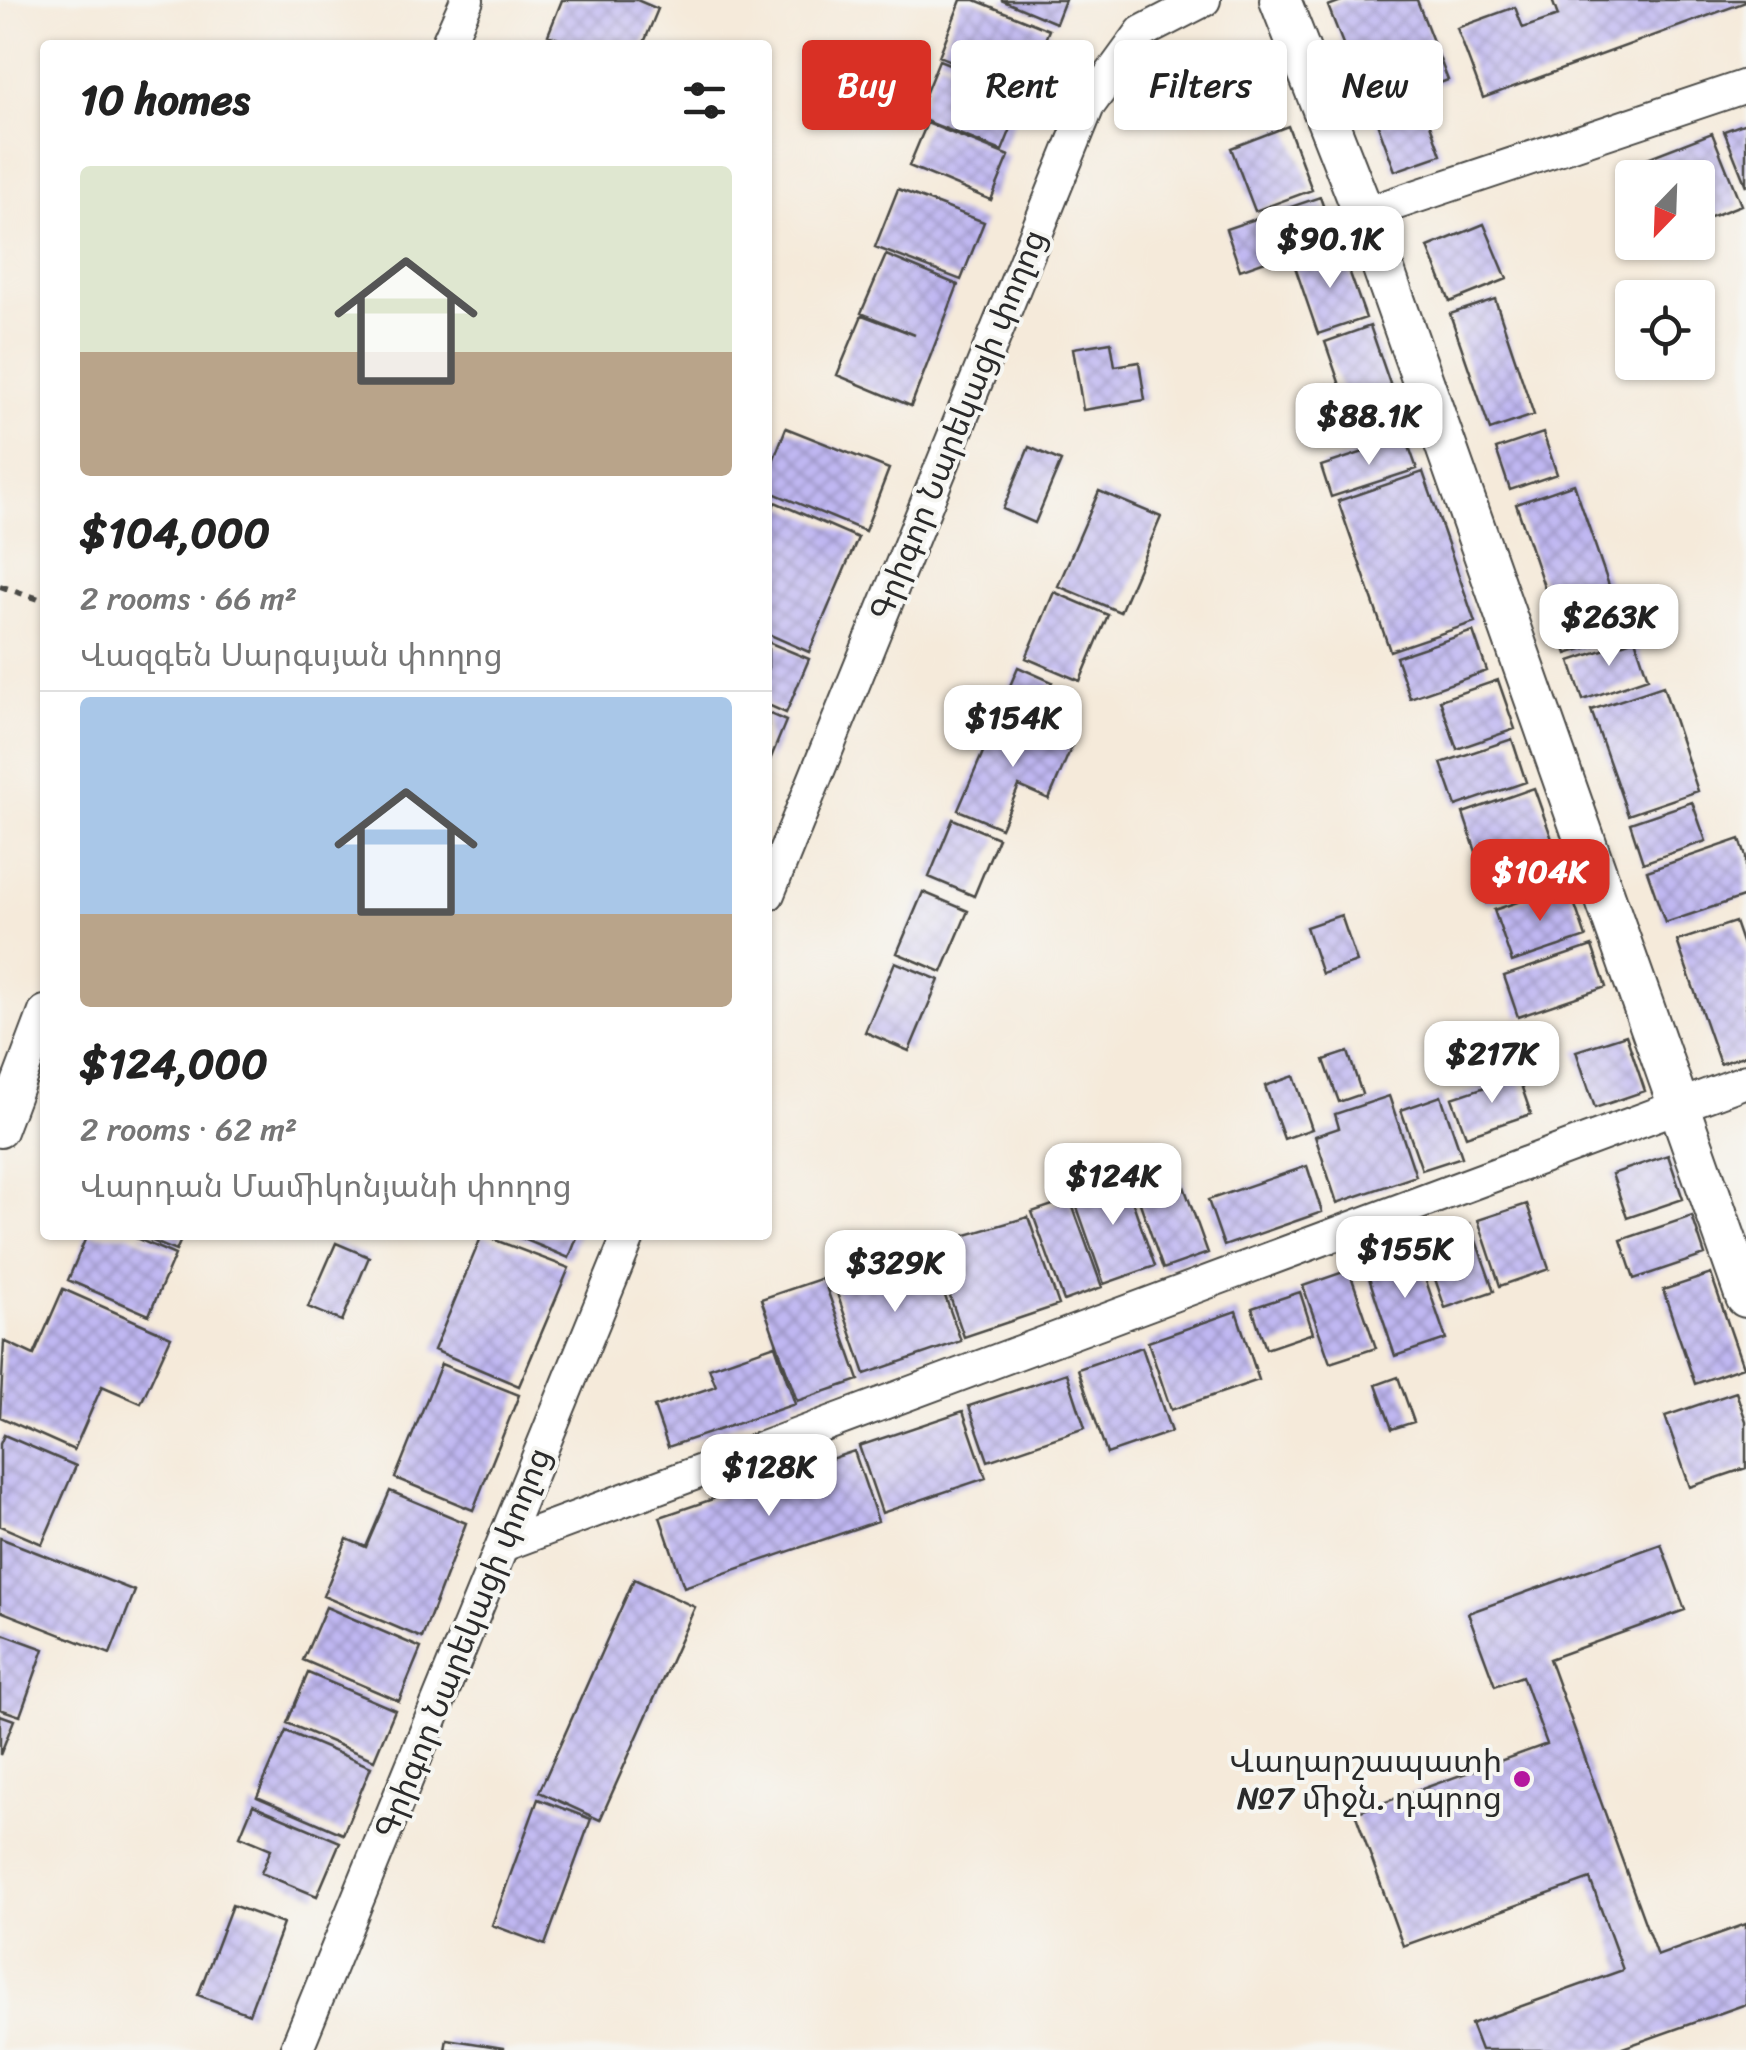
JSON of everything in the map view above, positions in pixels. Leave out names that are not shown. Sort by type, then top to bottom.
[{"type":"street","points":[[449,40],[467,0]]},
{"type":"street","name":"Գրիգոր Նարեկացի փողոց","points":[[772,884],[1088,106],[1142,32],[1204,0]]},
{"type":"street","points":[[1280,0],[1364,214],[1746,1297]]},
{"type":"street","points":[[1364,214],[1746,86]]},
{"type":"street","points":[[0,1130],[40,1025]]},
{"type":"street","points":[[503,1545],[1746,1081]]},
{"type":"street","name":"Գրիգոր Նարեկացի փողոց","points":[[296,2050],[627,1240]]},
{"type":"path","points":[[0,586],[40,599]]},
{"type":"building","points":[[562,0],[637,0],[658,9],[645,40],[560,40],[548,35]]},
{"type":"building","points":[[961,0],[975,0],[1049,30],[1045,40],[951,40],[951,61],[939,56]]},
{"type":"building","points":[[1001,0],[1065,0],[1056,23]]},
{"type":"building","points":[[1344,0],[1417,0],[1432,40],[1341,40],[1328,6]]},
{"type":"building","points":[[1552,0],[1746,2],[1483,98],[1457,28],[1515,7],[1523,28],[1558,16]]},
{"type":"building","points":[[939,60],[951,65],[951,130],[1010,130],[1002,151],[931,123],[931,80]]},
{"type":"building","points":[[1746,123],[1746,186],[1724,131]]},
{"type":"building","points":[[931,125],[1009,156],[991,200],[909,166],[924,130],[931,130]]},
{"type":"building","points":[[1287,126],[1312,190],[1255,211],[1231,148],[1287,130]]},
{"type":"building","points":[[1380,130],[1432,130],[1441,155],[1395,171]]},
{"type":"building","points":[[1712,133],[1741,205],[1715,215],[1715,160],[1642,160]]},
{"type":"building","points":[[898,189],[984,222],[961,280],[875,247]]},
{"type":"building","points":[[1320,197],[1334,237],[1240,270],[1226,229]]},
{"type":"building","points":[[1484,224],[1507,279],[1450,302],[1428,247]]},
{"type":"building","points":[[1341,248],[1366,318],[1318,334],[1294,264]]},
{"type":"building","points":[[886,255],[958,285],[911,406],[837,375],[862,315],[915,335],[861,313]]},
{"type":"building","points":[[1495,299],[1534,415],[1490,430],[1450,314]]},
{"type":"building","points":[[1370,326],[1406,430],[1361,446],[1325,342]]},
{"type":"building","points":[[1111,342],[1115,366],[1139,362],[1145,400],[1083,410],[1073,348]]},
{"type":"building","points":[[786,428],[889,469],[865,531],[772,493],[772,464]]},
{"type":"building","points":[[1543,433],[1557,474],[1510,490],[1496,449]]},
{"type":"building","points":[[1406,438],[1417,469],[1331,497],[1321,466]]},
{"type":"building","points":[[1029,447],[1061,461],[1035,523],[1003,509]]},
{"type":"building","points":[[1423,472],[1475,622],[1390,651],[1338,501]]},
{"type":"building","points":[[1574,484],[1626,635],[1567,654],[1516,504]]},
{"type":"building","points":[[1099,491],[1161,517],[1120,612],[1058,586]]},
{"type":"building","points":[[775,502],[858,538],[809,652],[772,636]]},
{"type":"building","points":[[1054,592],[1108,615],[1080,681],[1026,658]]},
{"type":"building","points":[[1473,631],[1487,671],[1410,698],[1396,657]]},
{"type":"building","points":[[1635,639],[1648,678],[1583,700],[1570,661]]},
{"type":"building","points":[[772,644],[809,659],[786,713],[772,707]]},
{"type":"building","points":[[1018,667],[1052,682],[1035,721],[1001,707]]},
{"type":"building","points":[[1498,680],[1515,729],[1457,749],[1440,700]]},
{"type":"building","points":[[1663,686],[1698,791],[1628,815],[1591,710]]},
{"type":"building","points":[[772,715],[786,721],[772,755]]},
{"type":"building","points":[[999,715],[1072,746],[1049,799],[1019,786],[1001,828],[958,810]]},
{"type":"building","points":[[1512,739],[1526,782],[1456,806],[1441,763]]},
{"type":"building","points":[[1534,788],[1552,839],[1480,864],[1463,813]]},
{"type":"building","points":[[1692,802],[1706,841],[1643,863],[1630,823]]},
{"type":"building","points":[[953,819],[998,838],[974,896],[929,877]]},
{"type":"building","points":[[1740,839],[1746,857],[1746,896],[1665,923],[1647,871]]},
{"type":"building","points":[[1554,849],[1564,876],[1486,903],[1476,876]]},
{"type":"building","points":[[1568,885],[1586,937],[1512,962],[1494,910]]},
{"type":"building","points":[[923,892],[968,911],[942,972],[897,953]]},
{"type":"building","points":[[1341,915],[1357,962],[1322,974],[1306,927]]},
{"type":"building","points":[[1735,922],[1746,954],[1746,1055],[1720,1064],[1677,941]]},
{"type":"building","points":[[1592,946],[1606,987],[1518,1017],[1504,976]]},
{"type":"building","points":[[895,962],[939,980],[909,1051],[865,1032]]},
{"type":"building","points":[[1626,1035],[1645,1091],[1595,1108],[1576,1051]]},
{"type":"building","points":[[1348,1052],[1362,1094],[1339,1102],[1324,1060]]},
{"type":"building","points":[[1294,1076],[1312,1129],[1284,1139],[1265,1086]]},
{"type":"building","points":[[1518,1076],[1531,1114],[1466,1136],[1452,1098]]},
{"type":"building","points":[[1389,1096],[1416,1176],[1337,1203],[1315,1136],[1339,1128],[1335,1114]]},
{"type":"building","points":[[1441,1096],[1462,1157],[1422,1170],[1401,1110]]},
{"type":"building","points":[[1172,1153],[1208,1253],[1163,1269],[1128,1169]]},
{"type":"building","points":[[1668,1155],[1683,1199],[1627,1218],[1612,1174]]},
{"type":"building","points":[[1307,1166],[1322,1212],[1224,1246],[1208,1200]]},
{"type":"building","points":[[1122,1172],[1155,1266],[1104,1284],[1071,1190]]},
{"type":"building","points":[[1070,1199],[1102,1287],[1064,1301],[1032,1212]]},
{"type":"building","points":[[1527,1204],[1549,1269],[1500,1286],[1478,1220]]},
{"type":"building","points":[[1692,1216],[1705,1255],[1634,1279],[1621,1240]]},
{"type":"building","points":[[1028,1217],[1059,1305],[964,1337],[932,1245]]},
{"type":"building","points":[[1470,1224],[1494,1291],[1445,1308],[1422,1241]]},
{"type":"building","points":[[85,1240],[140,1240],[175,1255],[149,1315],[68,1280]]},
{"type":"building","points":[[150,1240],[181,1240],[176,1251]]},
{"type":"building","points":[[480,1240],[495,1240],[569,1268],[519,1386],[434,1350]]},
{"type":"building","points":[[526,1240],[576,1240],[569,1258]]},
{"type":"building","points":[[336,1243],[369,1257],[342,1321],[308,1307]]},
{"type":"building","points":[[1414,1246],[1446,1339],[1395,1356],[1364,1263]]},
{"type":"building","points":[[872,1262],[880,1284],[934,1265],[961,1341],[865,1374],[831,1276]]},
{"type":"building","points":[[1349,1270],[1376,1348],[1330,1363],[1303,1286]]},
{"type":"building","points":[[1711,1274],[1743,1367],[1695,1384],[1663,1290]]},
{"type":"building","points":[[823,1278],[859,1380],[797,1401],[761,1299]]},
{"type":"building","points":[[63,1289],[171,1337],[141,1403],[102,1386],[74,1450],[0,1417],[4,1341],[34,1355]]},
{"type":"building","points":[[1300,1292],[1313,1333],[1266,1349],[1252,1308]]},
{"type":"building","points":[[1236,1311],[1259,1380],[1171,1410],[1148,1342]]},
{"type":"building","points":[[775,1345],[795,1404],[668,1447],[654,1407],[716,1386],[709,1368]]},
{"type":"building","points":[[1142,1347],[1171,1432],[1107,1454],[1078,1369]]},
{"type":"building","points":[[441,1364],[519,1395],[473,1510],[395,1478]]},
{"type":"building","points":[[1067,1373],[1085,1428],[988,1461],[969,1406]]},
{"type":"building","points":[[1398,1377],[1414,1422],[1392,1429],[1376,1385]]},
{"type":"building","points":[[1736,1392],[1746,1421],[1746,1468],[1690,1487],[1665,1416]]},
{"type":"building","points":[[963,1411],[986,1478],[882,1513],[859,1446]]},
{"type":"building","points":[[4,1435],[76,1466],[42,1544],[0,1526],[0,1444]]},
{"type":"building","points":[[854,1451],[878,1521],[684,1587],[660,1517]]},
{"type":"building","points":[[390,1491],[466,1523],[422,1638],[323,1596],[347,1539],[366,1547]]},
{"type":"building","points":[[0,1538],[135,1591],[110,1654],[0,1611]]},
{"type":"building","name":"Վաղարշապատի №7 միջն. դպրոց","points":[[1661,1544],[1685,1610],[1549,1659],[1657,1956],[1746,1924],[1746,2004],[1617,2050],[1481,2050],[1471,2024],[1623,1970],[1590,1879],[1403,1946],[1355,1813],[1547,1744],[1522,1676],[1495,1686],[1468,1613]]},
{"type":"building","points":[[634,1579],[695,1607],[600,1820],[539,1792]]},
{"type":"building","points":[[326,1607],[421,1648],[399,1701],[303,1660]]},
{"type":"building","points":[[0,1633],[44,1649],[20,1716],[0,1709]]},
{"type":"building","points":[[308,1673],[395,1710],[374,1760],[287,1723]]},
{"type":"building","points":[[0,1715],[14,1720],[0,1755]]},
{"type":"building","points":[[286,1731],[371,1767],[343,1834],[257,1797]]},
{"type":"building","points":[[538,1799],[591,1819],[545,1945],[492,1925]]},
{"type":"building","points":[[253,1805],[340,1842],[317,1896],[261,1873],[271,1849],[240,1836]]},
{"type":"building","points":[[232,1905],[283,1924],[249,2014],[198,1995]]},
{"type":"building","points":[[447,2039],[504,2048],[504,2050],[445,2050]]},
{"type":"place","name":"Վաղարշապատի №7 միջն. դպրոց","points":[[1522,1779]]}]
